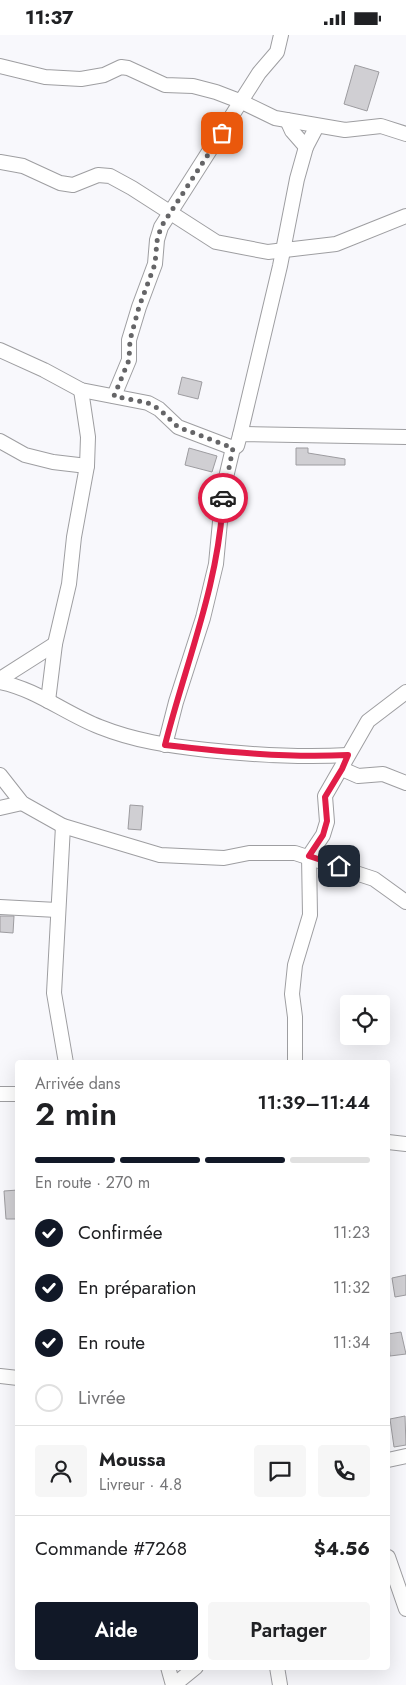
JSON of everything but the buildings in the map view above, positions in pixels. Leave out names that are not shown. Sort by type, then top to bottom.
[{"type":"street","points":[[114,396],[129,360],[130,340],[139,307],[155,264],[157,241],[161,227],[258,73],[277,52],[281,35]]},
{"type":"street","points":[[0,66],[45,77],[81,79],[104,75],[121,67],[128,68],[165,85],[193,86],[242,101],[268,115],[287,120],[317,127],[345,130],[382,126],[406,134]]},
{"type":"street","points":[[287,120],[292,131],[306,147]]},
{"type":"street","points":[[165,745],[176,702],[203,618],[216,564],[223,490],[233,448],[237,446],[240,435],[284,252],[293,198],[306,147],[317,127]]},
{"type":"street","points":[[0,162],[23,166],[60,183],[73,185],[98,175],[110,176],[216,242],[268,252],[284,252],[336,244],[406,216]]},
{"type":"street","points":[[0,350],[82,390],[148,403],[159,409],[178,427],[233,448]]},
{"type":"street","points":[[48,701],[55,644],[69,584],[74,537],[87,466],[88,437],[82,390]]},
{"type":"street","points":[[240,435],[406,437]]},
{"type":"street","points":[[0,441],[25,455],[52,462],[87,466]]},
{"type":"street","points":[[0,680],[55,644]]},
{"type":"street","points":[[0,680],[100,727],[138,741],[240,754],[293,757],[348,755]]},
{"type":"street","points":[[295,1060],[295,1017],[292,994],[295,965],[310,915],[309,856],[323,835],[327,821],[325,797],[368,721],[406,692]]},
{"type":"street","points":[[342,769],[358,776],[383,774],[406,783]]},
{"type":"street","points":[[0,775],[22,803],[63,826],[160,855],[224,858],[249,853],[295,853],[309,856],[374,879],[406,902]]},
{"type":"street","points":[[0,808],[22,803]]},
{"type":"street","points":[[63,826],[54,993],[65,1060]]},
{"type":"street","points":[[0,907],[57,910]]},
{"type":"street","points":[[0,1094],[15,1095]]},
{"type":"street","points":[[390,1142],[406,1145]]},
{"type":"street","points":[[0,1376],[15,1378]]},
{"type":"street","points":[[390,1461],[406,1457]]},
{"type":"street","points":[[390,1561],[406,1564]]},
{"type":"street","points":[[390,1566],[393,1582],[406,1609]]},
{"type":"street","points":[[169,1670],[173,1685],[192,1670]]},
{"type":"street","points":[[278,1670],[280,1685]]},
{"type":"way so far","points":[[222,133],[161,227],[157,241],[155,264],[147,281],[130,340],[129,360],[114,396],[148,403],[159,409],[178,427],[233,448],[223,490],[223,498]]},
{"type":"route","points":[[223,498],[216,564],[203,618],[176,702],[165,745],[240,754],[293,757],[348,755],[325,797],[327,821],[323,835],[309,856],[339,866]]}]
